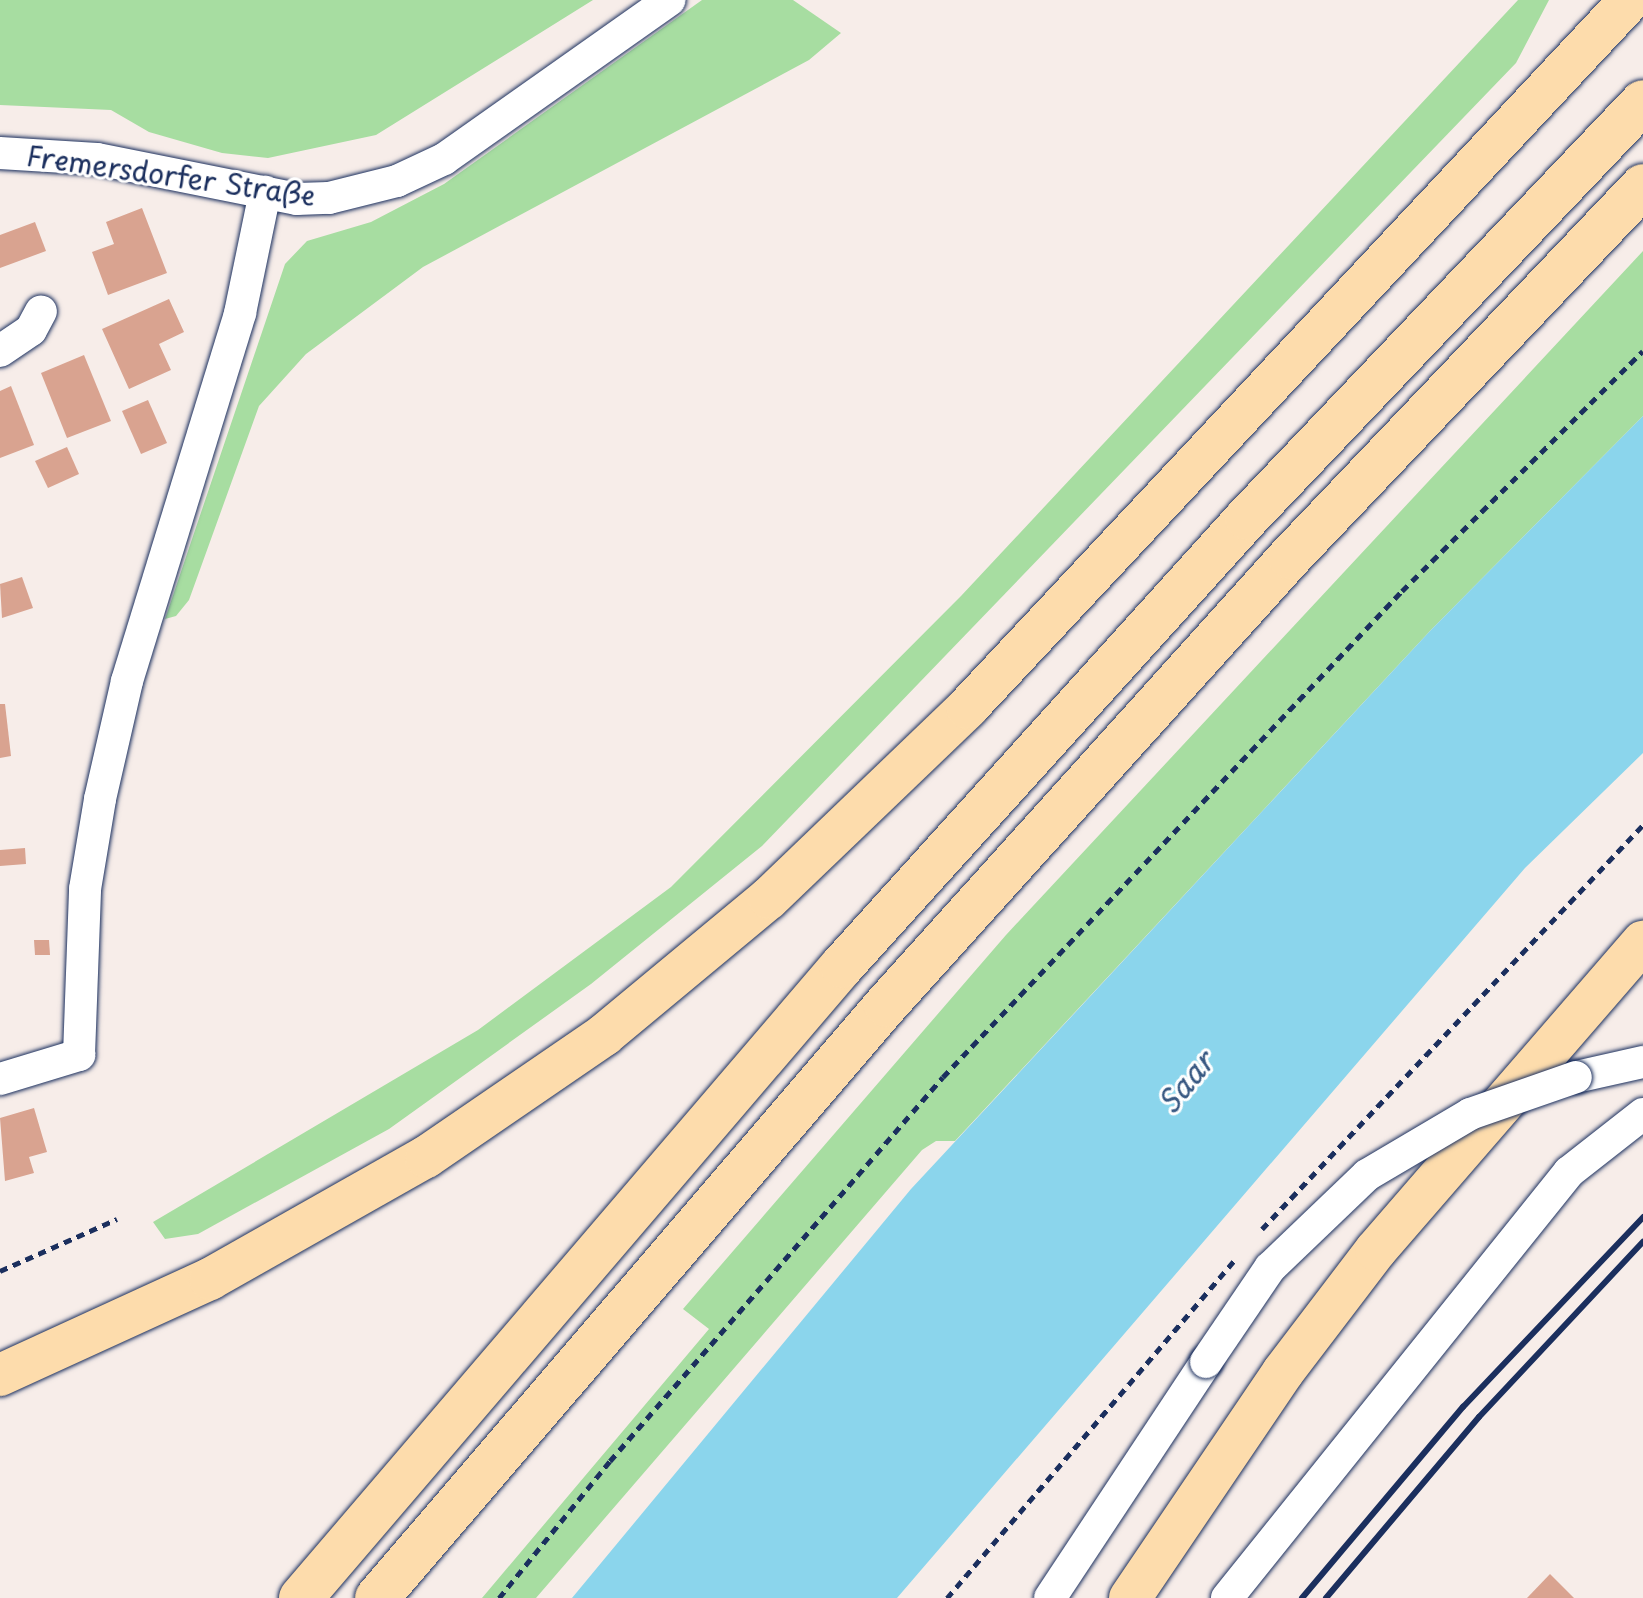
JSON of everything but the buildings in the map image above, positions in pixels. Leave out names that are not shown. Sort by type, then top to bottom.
[{"type":"highway","points":[[301,1598],[842,966],[1247,518],[1643,102]]},
{"type":"highway","points":[[377,1598],[886,1005],[1290,557],[1643,186]]},
{"type":"main road","points":[[0,1375],[99,1333],[210,1279],[335,1212],[497,1109],[604,1035],[769,898],[967,708],[1630,0]]},
{"type":"main road","points":[[1130,1598],[1283,1372],[1376,1250],[1643,942]]},
{"type":"street","name":"Fremersdorfer Straße","points":[[0,153],[112,162],[265,192],[329,198],[397,181],[444,159],[669,0]]},
{"type":"street","points":[[0,1079],[79,1055],[85,889],[100,799],[127,681],[240,313],[265,192]]},
{"type":"street","points":[[0,351],[31,330],[41,311]]},
{"type":"street","points":[[1050,1598],[1270,1268],[1367,1175],[1481,1108],[1576,1077],[1643,1062]]},
{"type":"street","points":[[1227,1598],[1569,1172],[1643,1114]]},
{"type":"path","points":[[499,1598],[610,1461],[943,1077],[1402,591],[1643,351]]},
{"type":"path","points":[[0,1271],[117,1219]]},
{"type":"green space","points":[[0,0],[593,0],[376,135],[268,158],[222,153],[149,132],[111,110],[0,105]]},
{"type":"green space","points":[[702,0],[793,0],[841,33],[809,60],[423,267],[306,354],[259,406],[189,600],[176,616],[165,619],[285,264],[307,241],[371,222],[444,184]]},
{"type":"green space","points":[[1518,0],[1549,0],[1516,63],[762,846],[591,984],[389,1129],[198,1234],[165,1239],[153,1222],[478,1030],[671,887],[961,596]]},
{"type":"green space","points":[[1643,251],[1643,416],[1430,631],[955,1141],[936,1141],[922,1150],[536,1598],[482,1598],[709,1329],[683,1309],[1006,935]]},
{"type":"water","name":"Saar","points":[[1643,416],[1643,753],[1525,868],[897,1598],[572,1598],[911,1189],[1430,631]]},
{"type":"railway","points":[[1302,1598],[1463,1407],[1643,1217]]},
{"type":"railway","points":[[1326,1598],[1479,1417],[1643,1242]]}]
